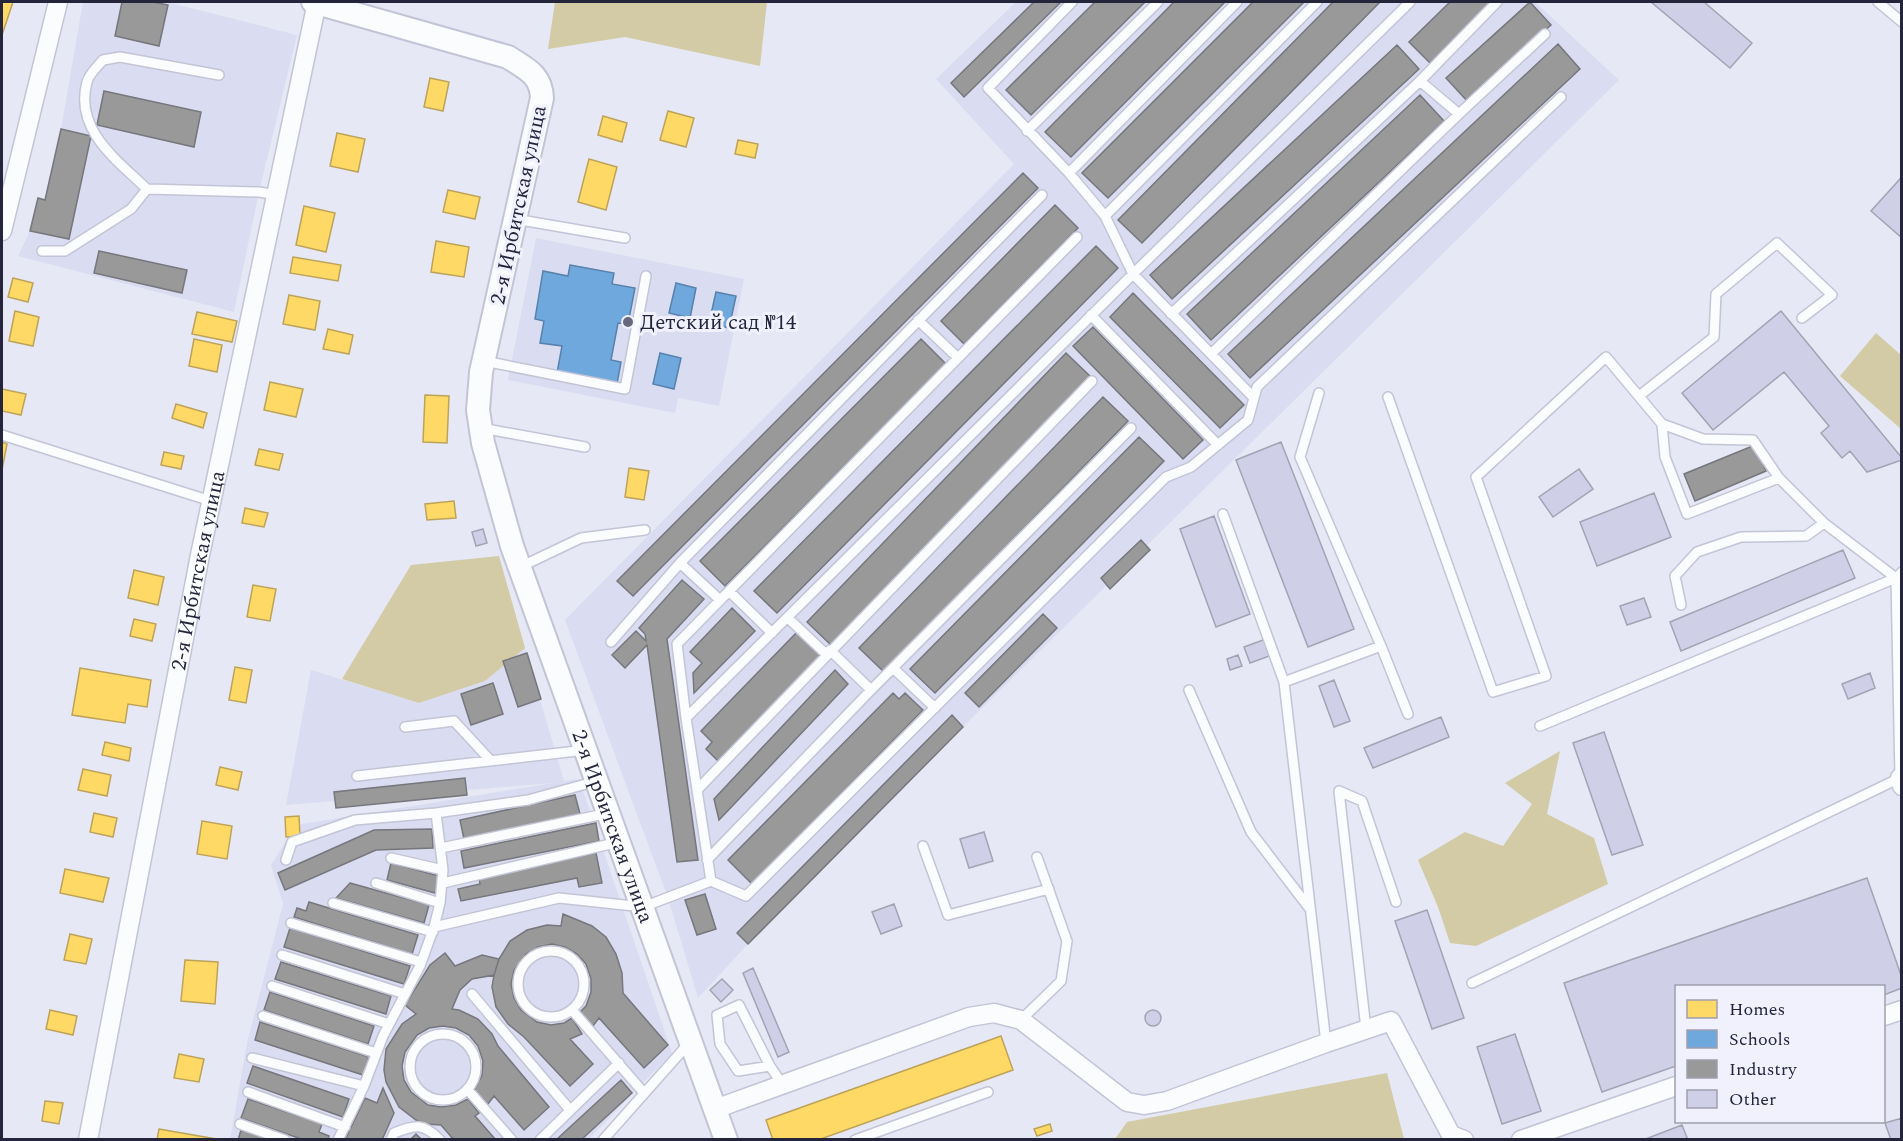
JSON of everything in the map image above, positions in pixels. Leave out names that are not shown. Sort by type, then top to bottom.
[{"type":"street","points":[[2,231],[58,2]]},
{"type":"street","name":"2-я Ирбитская улица","points":[[88,1140],[211,501],[316,2],[508,57],[532,73],[541,87],[542,98],[484,361],[478,410],[481,428],[512,546],[726,1140]]},
{"type":"street","points":[[1885,1016],[1902,1010]]},
{"type":"street","points":[[715,1109],[969,1017],[994,1013],[1021,1020],[1127,1102],[1144,1105],[1167,1101],[1391,1021],[1451,1135],[1464,1140]]},
{"type":"street","points":[[1521,1140],[1675,1087]]},
{"type":"lane","points":[[1072,2],[988,88],[1069,173],[1105,216],[1133,274],[1254,398]]},
{"type":"lane","points":[[1028,131],[1158,2]]},
{"type":"lane","points":[[1069,173],[1237,2]]},
{"type":"lane","points":[[1105,216],[1317,2]]},
{"type":"lane","points":[[686,718],[1410,2]]},
{"type":"lane","points":[[1171,314],[1420,81],[1497,2]]},
{"type":"lane","points":[[1878,2],[1902,22]]},
{"type":"lane","points":[[1211,354],[1545,34]]},
{"type":"lane","points":[[219,75],[120,57],[103,60],[87,80],[85,113],[102,146],[147,189],[259,192],[277,195]]},
{"type":"lane","points":[[1420,81],[1459,114]]},
{"type":"lane","points":[[333,903],[434,930],[560,898],[643,907],[711,881],[746,896],[1166,477],[1191,467],[1248,420],[1257,387],[1561,97]]},
{"type":"lane","points":[[42,251],[65,250],[131,209],[147,189]]},
{"type":"lane","points":[[611,642],[680,562],[1042,195]]},
{"type":"lane","points":[[515,219],[625,238]]},
{"type":"lane","points":[[711,881],[677,644],[1077,237]]},
{"type":"lane","points":[[1639,396],[1714,337],[1716,294],[1777,243],[1832,295],[1802,318]]},
{"type":"lane","points":[[484,361],[625,389],[646,276]]},
{"type":"lane","points":[[1092,315],[1218,445]]},
{"type":"lane","points":[[918,320],[958,358]]},
{"type":"lane","points":[[1388,397],[1493,692],[1546,676],[1476,477],[1606,357],[1662,424],[1703,439],[1752,440],[1779,478],[1824,522],[1899,575]]},
{"type":"lane","points":[[697,789],[1092,381]]},
{"type":"lane","points":[[1319,393],[1300,458],[1408,714]]},
{"type":"lane","points":[[1662,424],[1665,457],[1687,514],[1779,478]]},
{"type":"lane","points":[[481,428],[585,447]]},
{"type":"lane","points":[[707,860],[871,690],[1131,428]]},
{"type":"lane","points":[[2,435],[211,501]]},
{"type":"lane","points":[[1223,514],[1284,682],[1326,1043]]},
{"type":"lane","points":[[1681,605],[1675,576],[1697,552],[1740,537],[1806,536],[1824,522]]},
{"type":"lane","points":[[520,567],[581,538],[645,530]]},
{"type":"lane","points":[[680,562],[720,600]]},
{"type":"lane","points":[[1540,726],[1899,575]]},
{"type":"lane","points":[[1472,983],[1901,781],[1899,575]]},
{"type":"lane","points":[[729,591],[772,633]]},
{"type":"lane","points":[[788,618],[871,690]]},
{"type":"lane","points":[[1284,682],[1381,646]]},
{"type":"lane","points":[[893,668],[934,708]]},
{"type":"lane","points":[[1189,690],[1251,832],[1310,910]]},
{"type":"lane","points":[[405,727],[454,721],[491,761]]},
{"type":"lane","points":[[357,776],[586,750]]},
{"type":"lane","points":[[286,860],[292,842],[355,820],[436,813],[528,800],[597,781]]},
{"type":"lane","points":[[1366,1029],[1339,792],[1362,801],[1396,902]]},
{"type":"lane","points":[[338,1140],[364,1086],[389,1024],[421,962],[434,930],[443,883],[436,813]]},
{"type":"lane","points":[[441,848],[609,813]]},
{"type":"lane","points":[[443,883],[619,842]]},
{"type":"lane","points":[[923,846],[948,915],[1049,889]]},
{"type":"lane","points":[[1021,1020],[1061,981],[1067,941],[1037,857]]},
{"type":"lane","points":[[391,858],[443,870]]},
{"type":"lane","points":[[376,883],[440,903]]},
{"type":"lane","points":[[291,922],[421,962]]},
{"type":"lane","points":[[550,951],[571,958],[579,966],[584,977],[584,989],[581,1000],[572,1010],[564,1015],[553,1017],[542,1016],[529,1009],[522,999],[519,988],[522,969],[529,960],[538,954],[550,951]]},
{"type":"lane","points":[[282,955],[405,994]]},
{"type":"lane","points":[[273,986],[389,1024]]},
{"type":"lane","points":[[472,994],[570,1110]]},
{"type":"lane","points":[[770,1066],[738,1071],[720,1044],[717,1015],[739,1005],[770,1066],[782,1084]]},
{"type":"lane","points":[[572,1010],[644,1093]]},
{"type":"lane","points":[[263,1016],[376,1053]]},
{"type":"lane","points":[[441,1034],[453,1035],[463,1040],[471,1049],[476,1071],[467,1089],[456,1098],[445,1100],[433,1099],[420,1091],[410,1071],[414,1052],[420,1043],[430,1036],[441,1034]]},
{"type":"lane","points":[[603,1140],[691,1041]]},
{"type":"lane","points":[[252,1058],[364,1086]]},
{"type":"lane","points":[[540,1140],[619,1063]]},
{"type":"lane","points":[[467,1089],[512,1140]]},
{"type":"lane","points":[[248,1092],[345,1127]]},
{"type":"lane","points":[[855,1140],[987,1092]]},
{"type":"lane","points":[[240,1124],[285,1140]]},
{"type":"lane","points":[[391,1140],[394,1133],[415,1125],[432,1131],[440,1140]]},
{"type":"shaded area","points":[[83,2],[167,2],[297,35],[259,192],[234,312],[18,256],[30,231],[38,198],[45,200],[61,129]]},
{"type":"shaded area","points":[[555,2],[767,2],[760,66],[625,37],[548,49]]},
{"type":"shaded area","points":[[1016,2],[1535,2],[1619,80],[963,727],[748,944],[698,998],[668,898],[565,620],[1014,164],[936,79]]},
{"type":"shaded area","name":"Детский сад №14","points":[[536,238],[744,279],[719,406],[678,398],[675,413],[508,380]]},
{"type":"shaded area","points":[[1876,333],[1901,355],[1901,429],[1840,376]]},
{"type":"shaded area","points":[[499,556],[525,648],[485,681],[419,703],[342,679],[411,565]]},
{"type":"shaded area","points":[[525,648],[564,781],[579,779],[672,1053],[589,1139],[230,1140],[247,1043],[283,904],[271,865],[296,825],[553,783],[286,805],[311,670],[419,703],[485,681]]},
{"type":"shaded area","points":[[1560,751],[1547,814],[1594,838],[1608,884],[1476,946],[1450,943],[1418,860],[1465,832],[1503,846],[1532,804],[1505,783]]},
{"type":"shaded area","points":[[1387,1073],[1404,1139],[1115,1139],[1127,1122]]},
{"type":"building: Homes","points":[[2,2],[13,2],[2,35]]},
{"type":"building: Homes","points":[[430,78],[449,82],[443,111],[424,107]]},
{"type":"building: Homes","points":[[668,111],[694,118],[686,147],[660,140]]},
{"type":"building: Homes","points":[[603,116],[627,123],[622,142],[598,135]]},
{"type":"building: Homes","points":[[337,133],[365,139],[358,172],[330,166]]},
{"type":"building: Homes","points":[[738,140],[758,144],[755,158],[735,154]]},
{"type":"building: Homes","points":[[589,159],[617,167],[606,210],[578,202]]},
{"type":"building: Homes","points":[[448,190],[480,197],[475,219],[443,212]]},
{"type":"building: Homes","points":[[304,206],[335,213],[326,252],[296,245]]},
{"type":"building: Homes","points":[[436,241],[469,247],[464,277],[431,272]]},
{"type":"building: Homes","points":[[293,257],[341,265],[338,281],[290,273]]},
{"type":"building: Homes","points":[[13,278],[33,283],[28,302],[8,297]]},
{"type":"building: Homes","points":[[289,295],[320,301],[315,330],[283,324]]},
{"type":"building: Homes","points":[[15,311],[39,317],[33,346],[9,341]]},
{"type":"building: Homes","points":[[197,312],[237,321],[232,342],[192,334]]},
{"type":"building: Homes","points":[[328,329],[353,335],[349,354],[323,349]]},
{"type":"building: Homes","points":[[194,339],[222,345],[217,372],[189,366]]},
{"type":"building: Homes","points":[[270,382],[303,389],[296,417],[264,410]]},
{"type":"building: Homes","points":[[2,389],[26,394],[21,415],[2,411]]},
{"type":"building: Homes","points":[[425,395],[449,396],[447,443],[423,442]]},
{"type":"building: Homes","points":[[176,404],[207,413],[203,428],[172,418]]},
{"type":"building: Homes","points":[[2,442],[7,444],[2,470]]},
{"type":"building: Homes","points":[[259,449],[283,454],[279,470],[255,465]]},
{"type":"building: Homes","points":[[164,452],[184,456],[181,469],[161,465]]},
{"type":"building: Homes","points":[[629,468],[649,471],[644,500],[625,497]]},
{"type":"building: Homes","points":[[454,501],[456,518],[427,520],[425,504]]},
{"type":"building: Homes","points":[[245,508],[268,513],[264,527],[242,523]]},
{"type":"building: Homes","points":[[134,570],[164,577],[158,605],[128,598]]},
{"type":"building: Homes","points":[[253,585],[276,589],[270,621],[247,617]]},
{"type":"building: Homes","points":[[134,619],[156,624],[152,641],[130,636]]},
{"type":"building: Homes","points":[[235,667],[252,670],[246,703],[229,700]]},
{"type":"building: Homes","points":[[80,668],[151,680],[147,707],[128,704],[125,723],[72,715]]},
{"type":"building: Homes","points":[[105,742],[131,748],[129,761],[102,755]]},
{"type":"building: Homes","points":[[220,767],[242,772],[238,790],[216,785]]},
{"type":"building: Homes","points":[[83,769],[111,775],[107,796],[78,790]]},
{"type":"building: Homes","points":[[94,813],[117,818],[113,837],[90,832]]},
{"type":"building: Homes","points":[[299,816],[300,836],[286,837],[285,817]]},
{"type":"building: Homes","points":[[202,821],[232,826],[227,859],[197,854]]},
{"type":"building: Homes","points":[[65,869],[109,878],[103,902],[60,893]]},
{"type":"building: Homes","points":[[70,934],[92,939],[86,964],[64,960]]},
{"type":"building: Homes","points":[[185,960],[218,962],[215,1004],[181,1001]]},
{"type":"building: Homes","points":[[50,1010],[77,1016],[73,1035],[46,1029]]},
{"type":"building: Homes","points":[[1001,1036],[1013,1070],[818,1140],[773,1140],[766,1120]]},
{"type":"building: Homes","points":[[179,1054],[204,1059],[199,1082],[174,1078]]},
{"type":"building: Homes","points":[[45,1101],[63,1103],[59,1124],[42,1121]]},
{"type":"building: Homes","points":[[1050,1124],[1052,1131],[1037,1136],[1034,1129]]},
{"type":"building: Homes","points":[[159,1129],[216,1139],[216,1140],[157,1140]]},
{"type":"building: Schools","points":[[570,265],[614,273],[612,284],[635,288],[628,324],[618,323],[611,360],[621,362],[617,384],[557,373],[562,346],[540,343],[544,321],[535,319],[543,271],[568,276]]},
{"type":"building: Schools","points":[[676,283],[696,288],[690,318],[669,313]]},
{"type":"building: Schools","points":[[716,292],[736,296],[729,328],[709,323]]},
{"type":"building: Schools","points":[[660,353],[681,358],[674,389],[653,384]]},
{"type":"building: Industry","points":[[122,2],[153,2],[168,5],[159,46],[115,36]]},
{"type":"building: Industry","points":[[1034,2],[1061,2],[964,97],[951,83]]},
{"type":"building: Industry","points":[[1095,2],[1145,2],[1031,115],[1006,90]]},
{"type":"building: Industry","points":[[1174,2],[1225,2],[1071,157],[1045,132]]},
{"type":"building: Industry","points":[[1253,2],[1304,2],[1108,198],[1082,173]]},
{"type":"building: Industry","points":[[1333,2],[1380,2],[1142,243],[1118,220]]},
{"type":"building: Industry","points":[[1450,2],[1487,2],[1489,4],[1430,63],[1409,42]]},
{"type":"building: Industry","points":[[1530,2],[1551,25],[1468,102],[1446,78]]},
{"type":"building: Industry","points":[[1558,44],[1580,69],[1250,378],[1228,354]]},
{"type":"building: Industry","points":[[1397,45],[1419,69],[1172,299],[1150,275]]},
{"type":"building: Industry","points":[[104,91],[201,112],[194,147],[97,125]]},
{"type":"building: Industry","points":[[1420,95],[1444,121],[1211,340],[1187,314]]},
{"type":"building: Industry","points":[[61,129],[91,136],[69,239],[30,231],[38,198],[45,200]]},
{"type":"building: Industry","points":[[1023,173],[1038,188],[633,596],[617,581]]},
{"type":"building: Industry","points":[[1055,205],[1078,228],[964,344],[941,321]]},
{"type":"building: Industry","points":[[1096,246],[1118,268],[777,613],[754,591]]},
{"type":"building: Industry","points":[[99,251],[187,270],[182,293],[94,273]]},
{"type":"building: Industry","points":[[1133,293],[1244,405],[1220,428],[1110,317]]},
{"type":"building: Industry","points":[[1093,327],[1203,440],[1183,459],[1073,346]]},
{"type":"building: Industry","points":[[921,339],[946,364],[725,586],[700,561]]},
{"type":"building: Industry","points":[[1066,353],[1091,377],[832,646],[807,622]]},
{"type":"building: Industry","points":[[1103,397],[1128,421],[884,672],[859,648]]},
{"type":"building: Industry","points":[[1139,437],[1164,461],[935,693],[910,669]]},
{"type":"building: Industry","points":[[1755,445],[1766,471],[1695,501],[1684,474]]},
{"type":"building: Industry","points":[[1141,540],[1150,550],[1110,589],[1101,578]]},
{"type":"building: Industry","points":[[682,580],[704,599],[667,639],[698,860],[677,862],[647,645],[625,668],[612,655],[636,631],[646,641],[645,634],[639,628]]},
{"type":"building: Industry","points":[[732,608],[755,631],[694,693],[693,673],[702,663],[690,652]]},
{"type":"building: Industry","points":[[1043,614],[1057,628],[979,707],[965,693]]},
{"type":"building: Industry","points":[[797,632],[821,656],[718,761],[706,749],[712,742],[701,731]]},
{"type":"building: Industry","points":[[527,653],[541,699],[518,707],[503,661]]},
{"type":"building: Industry","points":[[835,670],[848,684],[719,820],[714,799]]},
{"type":"building: Industry","points":[[493,683],[503,714],[471,725],[461,694]]},
{"type":"building: Industry","points":[[893,693],[899,699],[905,693],[923,710],[752,884],[728,860]]},
{"type":"building: Industry","points":[[952,715],[963,727],[748,944],[737,933]]},
{"type":"building: Industry","points":[[465,778],[467,795],[336,808],[334,792]]},
{"type":"building: Industry","points":[[575,795],[580,814],[464,839],[460,820]]},
{"type":"building: Industry","points":[[596,823],[599,841],[464,868],[461,851]]},
{"type":"building: Industry","points":[[432,829],[433,848],[376,850],[285,890],[278,873],[374,830]]},
{"type":"building: Industry","points":[[596,853],[602,883],[579,887],[577,878],[461,901],[458,889],[480,884],[479,877]]},
{"type":"building: Industry","points":[[391,863],[439,876],[435,893],[387,880]]},
{"type":"building: Industry","points":[[350,883],[429,905],[424,923],[336,898]]},
{"type":"building: Industry","points":[[705,894],[716,929],[697,935],[685,900]]},
{"type":"building: Industry","points":[[309,902],[418,935],[412,954],[294,917],[297,908],[306,911]]},
{"type":"building: Industry","points":[[563,914],[592,926],[606,937],[616,954],[622,973],[623,993],[668,1045],[644,1068],[599,1018],[592,1027],[579,1013],[586,1006],[591,992],[591,979],[586,964],[577,954],[565,947],[552,944],[538,947],[526,954],[514,970],[511,984],[514,998],[521,1010],[537,1022],[551,1025],[564,1023],[572,1018],[582,1034],[570,1039],[593,1064],[570,1086],[524,1037],[508,1024],[496,1007],[492,987],[494,975],[499,959],[510,941],[527,930],[547,925],[561,926]]},
{"type":"building: Industry","points":[[290,928],[410,966],[404,984],[284,947]]},
{"type":"building: Industry","points":[[445,953],[455,966],[482,955],[499,959],[494,975],[472,979],[460,990],[452,1009],[478,1019],[549,1107],[524,1130],[494,1096],[488,1104],[474,1091],[482,1075],[483,1061],[478,1046],[469,1035],[456,1028],[443,1026],[429,1028],[417,1035],[405,1052],[402,1066],[404,1080],[411,1092],[428,1105],[441,1107],[456,1105],[468,1099],[479,1113],[475,1116],[496,1140],[454,1140],[441,1125],[426,1124],[416,1120],[399,1107],[386,1082],[384,1070],[386,1049],[402,1024],[416,1014],[405,1005],[430,965]]},
{"type":"building: Industry","points":[[281,962],[391,996],[386,1014],[275,979]]},
{"type":"building: Industry","points":[[270,992],[374,1026],[368,1044],[264,1010]]},
{"type":"building: Industry","points":[[260,1022],[369,1057],[363,1075],[255,1040]]},
{"type":"building: Industry","points":[[253,1066],[349,1099],[343,1117],[247,1083]]},
{"type":"building: Industry","points":[[621,1080],[632,1093],[581,1140],[556,1140]]},
{"type":"building: Industry","points":[[383,1088],[394,1113],[382,1140],[345,1140],[365,1098],[377,1103]]},
{"type":"building: Industry","points":[[248,1099],[322,1124],[319,1132],[329,1136],[328,1140],[304,1140],[241,1118]]},
{"type":"building: Industry","points":[[241,1130],[270,1140],[238,1140]]},
{"type":"building: Industry","points":[[416,1134],[422,1140],[410,1140]]},
{"type":"building: Other","points":[[1651,2],[1704,2],[1752,43],[1730,68]]},
{"type":"building: Other","points":[[1900,179],[1902,180],[1902,238],[1871,211]]},
{"type":"building: Other","points":[[1781,311],[1902,460],[1867,472],[1850,451],[1842,458],[1821,433],[1829,426],[1784,372],[1713,430],[1682,393]]},
{"type":"building: Other","points":[[1281,442],[1354,629],[1308,647],[1236,460]]},
{"type":"building: Other","points":[[1579,469],[1593,489],[1553,517],[1539,497]]},
{"type":"building: Other","points":[[1654,493],[1671,537],[1597,566],[1580,522]]},
{"type":"building: Other","points":[[1214,516],[1250,614],[1216,627],[1180,529]]},
{"type":"building: Other","points":[[483,529],[487,543],[476,546],[472,532]]},
{"type":"building: Other","points":[[1843,550],[1855,578],[1681,651],[1670,622]]},
{"type":"building: Other","points":[[1644,598],[1651,617],[1627,625],[1620,606]]},
{"type":"building: Other","points":[[1266,639],[1272,655],[1250,663],[1244,647]]},
{"type":"building: Other","points":[[1238,655],[1242,666],[1230,670],[1227,659]]},
{"type":"building: Other","points":[[1870,673],[1875,688],[1848,699],[1842,684]]},
{"type":"building: Other","points":[[1334,680],[1350,721],[1334,727],[1319,686]]},
{"type":"building: Other","points":[[1441,717],[1449,737],[1373,768],[1364,748]]},
{"type":"building: Other","points":[[1604,732],[1643,845],[1612,855],[1573,743]]},
{"type":"building: Other","points":[[984,832],[993,861],[969,868],[960,839]]},
{"type":"building: Other","points":[[1867,878],[1902,978],[1902,988],[1885,995],[1885,985],[1675,985],[1675,1066],[1602,1092],[1564,983]]},
{"type":"building: Other","points":[[894,904],[902,926],[881,934],[872,912]]},
{"type":"building: Other","points":[[1427,910],[1464,1018],[1432,1029],[1395,921]]},
{"type":"building: Other","points":[[753,968],[789,1052],[778,1057],[743,973]]},
{"type":"building: Other","points":[[722,979],[733,990],[721,1002],[710,990]]},
{"type":"building: Other","points":[[1153,1010],[1159,1012],[1161,1018],[1159,1024],[1153,1026],[1147,1024],[1145,1018],[1147,1012]]},
{"type":"building: Other","points":[[1515,1034],[1541,1111],[1502,1124],[1477,1047]]},
{"type":"building: Other","points":[[1902,1118],[1902,1140],[1891,1140],[1885,1123]]},
{"type":"building: Other","points":[[1682,1125],[1688,1140],[1643,1140]]},
{"type":"place","name":"Детский сад №14","points":[[628,322]]}]
